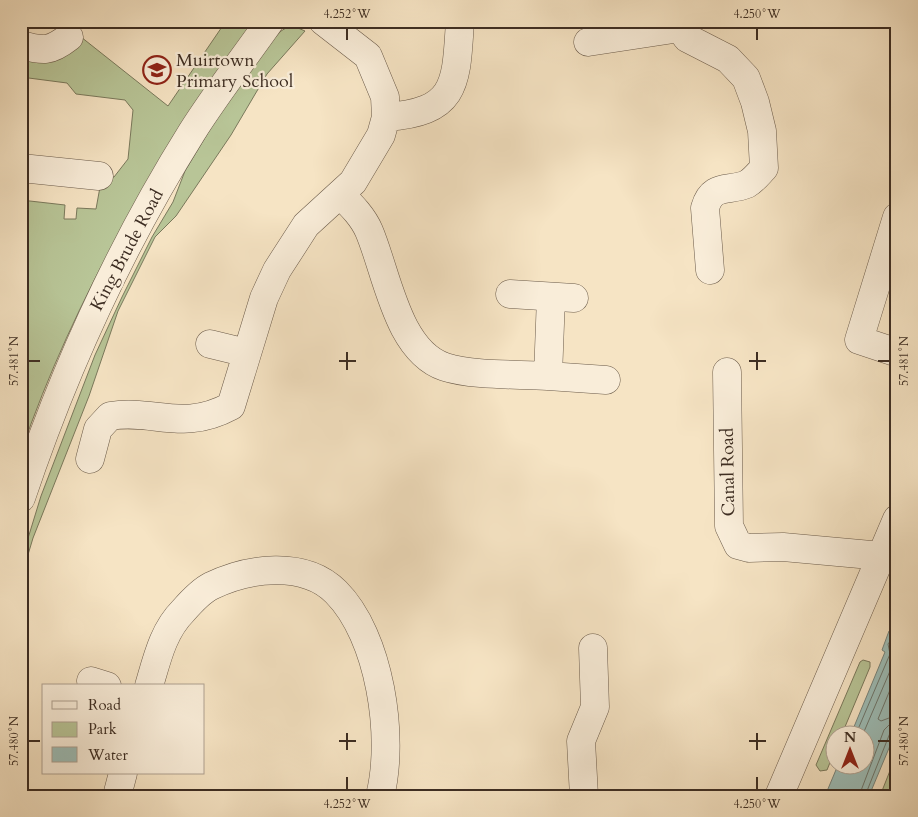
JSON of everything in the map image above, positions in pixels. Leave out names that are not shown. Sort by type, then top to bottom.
[{"type":"street","name":"King Brude Road","points":[[21,498],[71,366],[118,264],[193,131],[270,21]]},
{"type":"street","points":[[90,459],[98,429],[110,416],[178,421],[218,413],[231,406],[264,298],[293,243],[306,225],[321,209],[341,195],[363,168],[381,135],[386,117],[385,97],[368,56],[323,21]]},
{"type":"street","points":[[588,42],[680,24],[687,38],[728,59],[746,78],[755,102],[762,131],[764,168],[747,184],[720,190],[708,198],[705,208],[710,270]]},
{"type":"street","points":[[386,117],[410,116],[431,109],[443,98],[453,82],[467,28]]},
{"type":"street","points":[[21,44],[38,50],[55,48],[68,37]]},
{"type":"street","points":[[21,168],[99,176]]},
{"type":"street","points":[[341,195],[359,213],[369,230],[406,331],[418,348],[431,360],[446,367],[467,370],[606,380]]},
{"type":"street","points":[[895,352],[859,340],[897,217]]},
{"type":"street","points":[[510,294],[563,297],[548,376]]},
{"type":"street","points":[[210,344],[247,353]]},
{"type":"street","name":"Canal Road","points":[[727,372],[729,526],[738,545],[749,548],[784,547],[882,556]]},
{"type":"street","points":[[779,796],[897,519]]},
{"type":"street","points":[[150,684],[166,634],[182,611],[209,587],[244,574],[276,570],[310,575],[335,591],[354,613],[371,654],[385,728],[386,752],[380,796]]},
{"type":"street","points":[[584,796],[582,741],[595,707],[592,648]]},
{"type":"street","points":[[116,796],[123,774]]},
{"type":"green space","points":[[226,21],[253,21],[152,175],[122,229],[66,338],[42,394],[21,452],[21,200],[65,205],[64,219],[76,219],[77,208],[96,209],[102,176],[114,177],[128,159],[133,110],[125,100],[76,94],[67,83],[21,77],[21,57],[76,33],[168,106]]},
{"type":"green space","points":[[291,25],[305,31],[267,74],[231,135],[176,216],[155,237],[118,311],[89,396],[33,538],[21,578],[21,561],[41,496],[95,355],[122,297],[152,237],[173,202],[185,171],[212,126],[268,45],[281,31]]},
{"type":"green space","points":[[863,660],[870,662],[870,667],[846,724],[834,724],[860,662]]},
{"type":"green space","points":[[826,742],[826,770],[820,771],[816,765]]},
{"type":"green space","points":[[897,753],[897,783],[892,796],[880,796]]},
{"type":"water","points":[[897,623],[897,729],[869,796],[825,796],[834,774],[876,774],[876,724],[855,724],[885,652],[882,650],[889,631]]},
{"type":"place","name":"Muirtown Primary School","points":[[157,70]]}]
